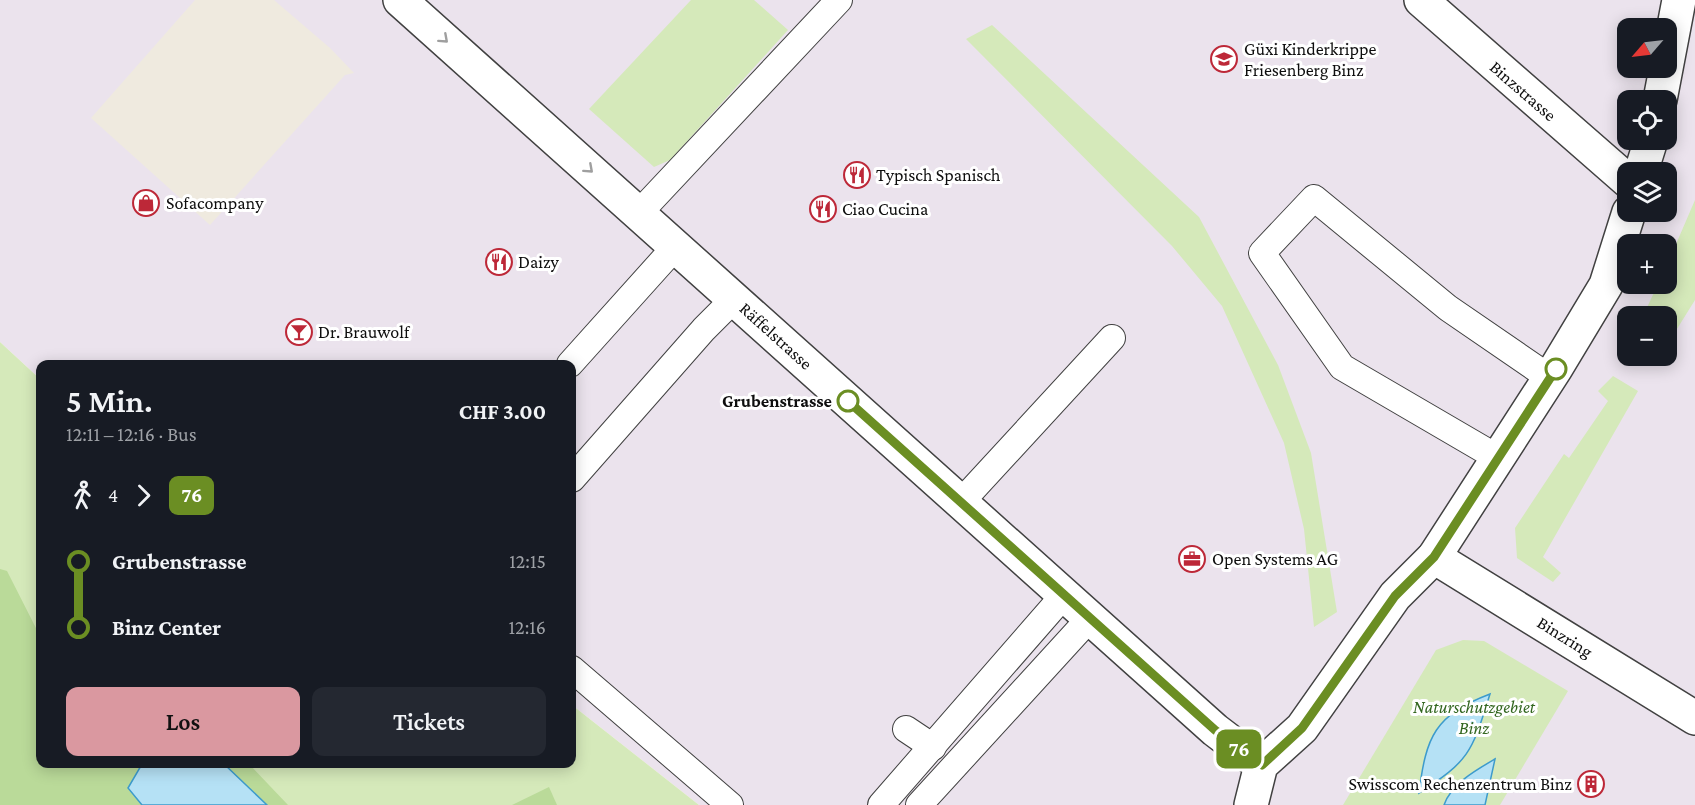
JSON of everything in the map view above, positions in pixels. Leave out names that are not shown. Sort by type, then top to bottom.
[{"type":"street","name":"Räffelstrasse","points":[[400,0],[1215,730],[1262,765]]},
{"type":"street","name":"Binzstrasse","points":[[1420,0],[1617,171]]},
{"type":"street","points":[[1662,90],[1679,0]]},
{"type":"street","points":[[1251,805],[1262,765],[1302,728],[1395,596],[1434,557],[1550,378],[1606,285],[1626,222]]},
{"type":"street","name":"Binzring","points":[[1434,557],[1695,718]]},
{"type":"lane","points":[[639,213],[839,0]]},
{"type":"lane","points":[[1498,458],[1342,367],[1262,254],[1314,198],[1448,308],[1550,378]]},
{"type":"lane","points":[[574,360],[676,246]]},
{"type":"lane","points":[[576,474],[704,328],[734,298]]},
{"type":"lane","points":[[961,502],[1112,338]]},
{"type":"lane","points":[[881,805],[1064,595]]},
{"type":"lane","points":[[919,805],[1090,618]]},
{"type":"lane","points":[[576,672],[730,805]]},
{"type":"lane","points":[[906,729],[933,747]]},
{"type":"shaded area","points":[[0,0],[1695,0],[1695,805],[699,805],[576,708],[576,360],[36,360],[36,375],[0,342]]},
{"type":"shaded area","points":[[195,0],[274,0],[330,48],[354,73],[345,75],[210,225],[91,118]]},
{"type":"green space","points":[[691,0],[754,0],[788,30],[670,160],[654,167],[589,109]]},
{"type":"green space","points":[[992,25],[1199,217],[1278,365],[1311,453],[1337,612],[1314,627],[1304,529],[1284,443],[1222,306],[1172,246],[966,39]]},
{"type":"green space","points":[[1695,200],[1695,300],[1677,329],[1677,306],[1648,306],[1653,294],[1677,294],[1677,242]]},
{"type":"green space","points":[[0,342],[36,375],[36,768],[576,768],[576,708],[699,805],[0,805]]},
{"type":"green space","points":[[1613,376],[1638,391],[1543,557],[1561,573],[1553,582],[1517,558],[1515,528],[1564,454],[1569,458],[1608,401],[1598,391]]},
{"type":"green space","points":[[0,569],[7,571],[36,628],[36,768],[253,768],[288,805],[0,805]]},
{"type":"green space","name":"Naturschutzgebiet Binz","points":[[1463,640],[1484,641],[1568,691],[1500,805],[1343,805],[1436,650]]},
{"type":"green space","points":[[549,787],[557,805],[512,805]]},
{"type":"water","points":[[1490,694],[1479,729],[1460,762],[1450,772],[1419,793],[1425,756],[1436,730],[1457,710]]},
{"type":"water","points":[[1495,759],[1485,805],[1444,805],[1447,797],[1458,784]]},
{"type":"water","points":[[140,768],[228,768],[267,805],[142,805],[128,788]]},
{"type":"bus line","name":"76","points":[[848,401],[1215,730],[1262,765],[1302,728],[1395,596],[1434,557],[1556,369]]},
{"type":"place","name":"Güxi Kinderkrippe Friesenberg Binz","points":[[1224,59]]},
{"type":"place","name":"Typisch Spanisch","points":[[857,175]]},
{"type":"place","name":"Sofacompany","points":[[146,203]]},
{"type":"place","name":"Ciao Cucina","points":[[823,209]]},
{"type":"place","name":"Daizy","points":[[499,262]]},
{"type":"place","name":"Dr. Brauwolf","points":[[299,332]]},
{"type":"place","name":"Grubenstrasse","points":[[848,401]]},
{"type":"place","name":"Open Systems AG","points":[[1192,559]]},
{"type":"place","name":"Swisscom Rechenzentrum Binz","points":[[1591,784]]}]
